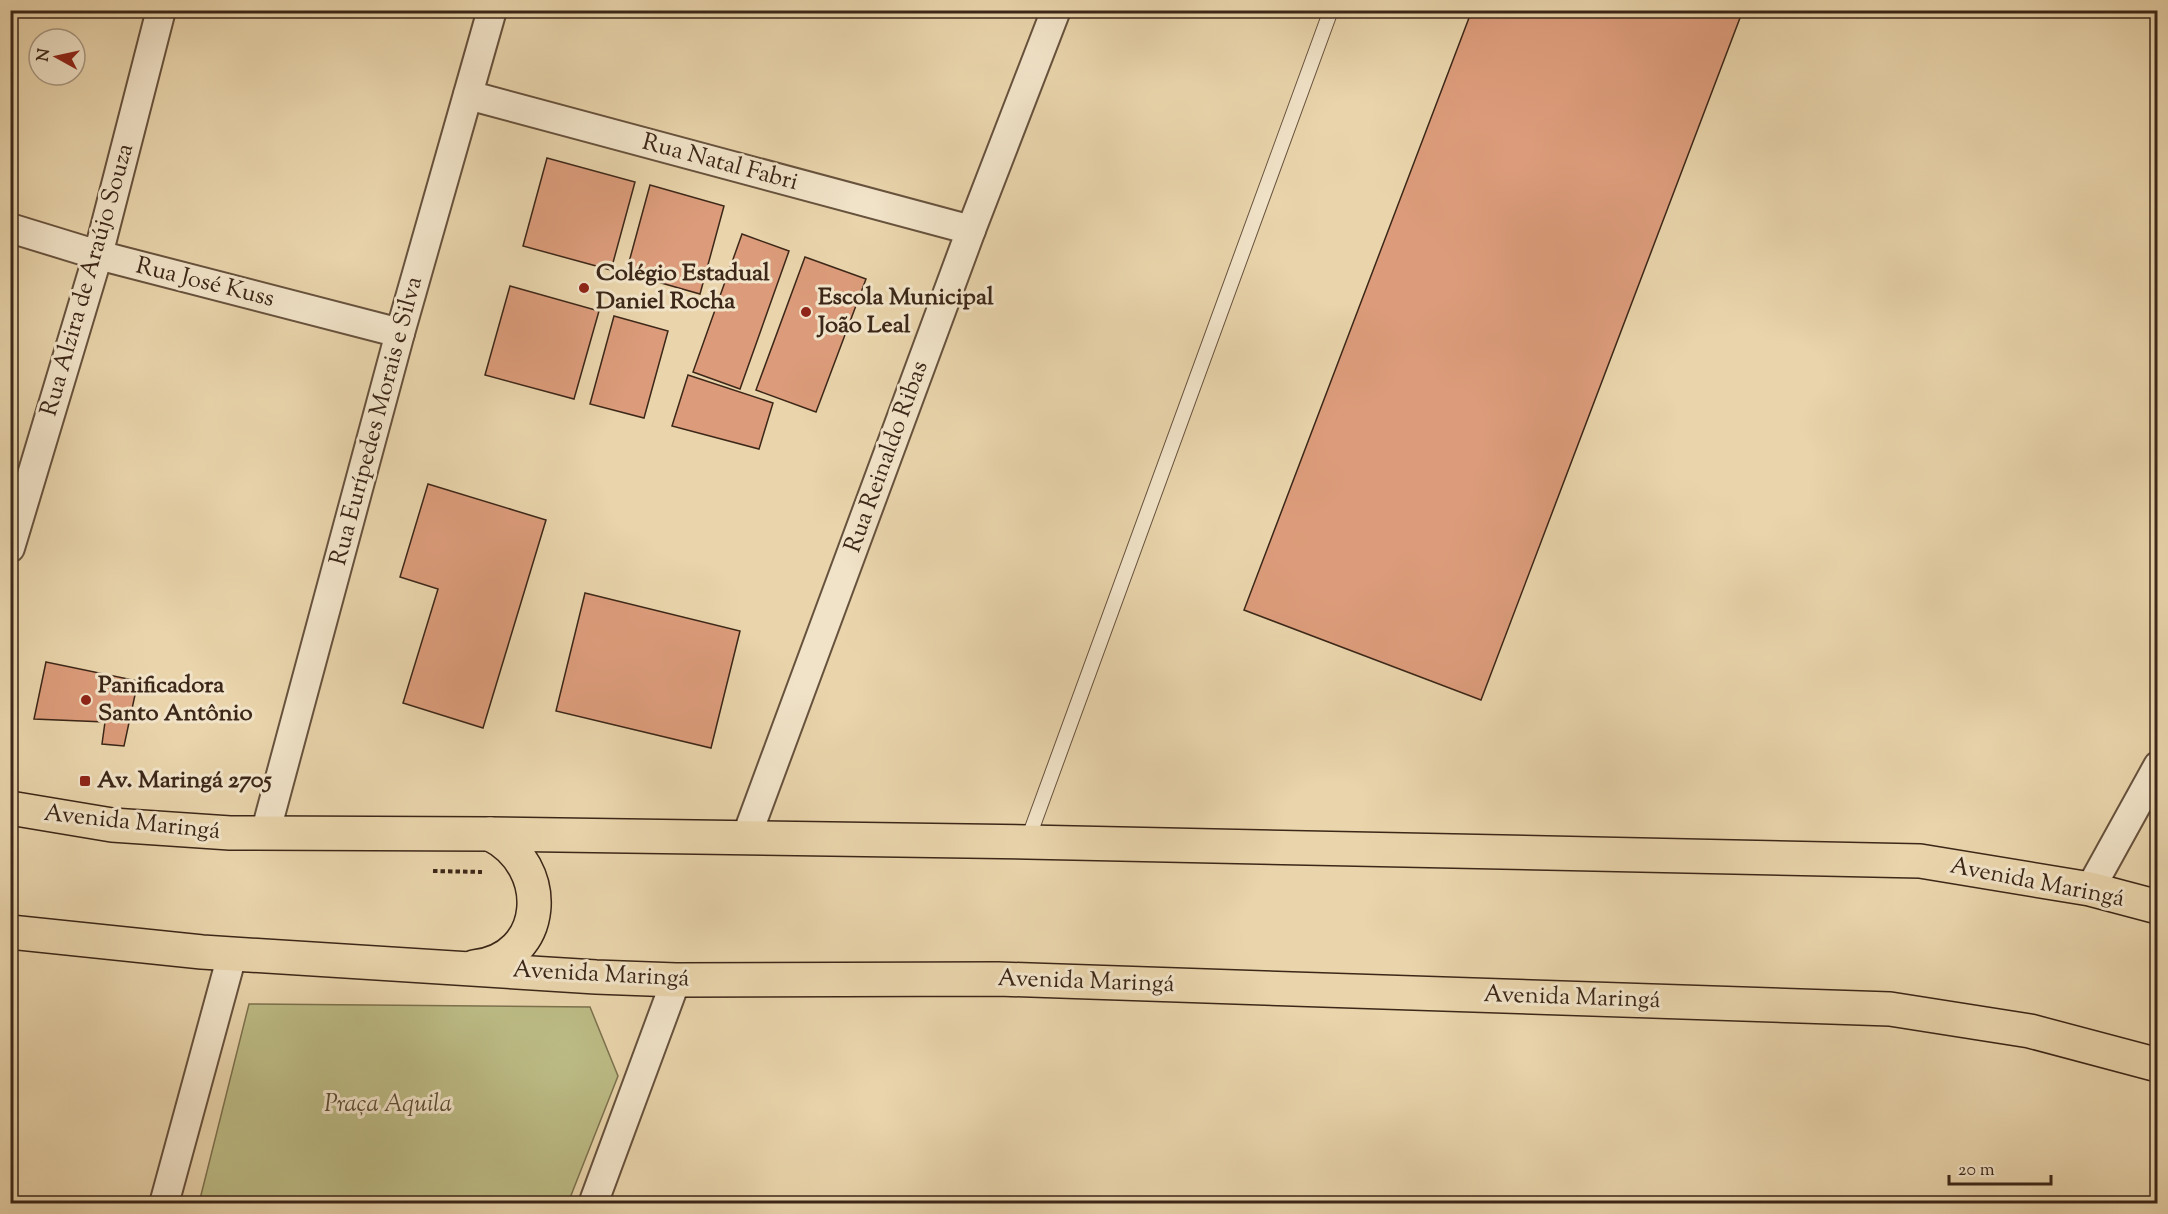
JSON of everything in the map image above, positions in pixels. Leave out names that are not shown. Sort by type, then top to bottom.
[{"type":"main road","name":"Avenida Maringá","points":[[10,808],[112,825],[265,834],[490,834],[1027,842],[1920,861],[2090,889],[2157,907]]},
{"type":"main road","points":[[465,968],[493,962],[517,946],[525,934],[534,906],[530,874],[516,851],[504,841],[490,834]]},
{"type":"main road","name":"Avenida Maringá","points":[[10,932],[232,955],[676,980],[998,979],[1890,1009],[2030,1031],[2157,1065]]},
{"type":"street","name":"Rua Alzira de Araújo Souza","points":[[10,548],[98,255],[161,10]]},
{"type":"street","name":"Rua Eurípedes Morais e Silva","points":[[265,834],[400,333],[492,10]]},
{"type":"street","name":"Rua Reinaldo Ribas","points":[[746,838],[971,230],[1056,10]]},
{"type":"street","name":"Rua Natal Fabri","points":[[468,95],[971,230]]},
{"type":"street","name":"Rua José Kuss","points":[[10,228],[98,255],[400,333]]},
{"type":"street","points":[[2090,889],[2157,766]]},
{"type":"street","points":[[164,1203],[232,955]]},
{"type":"street","points":[[593,1203],[676,980]]},
{"type":"lane","points":[[1027,842],[1331,10]]},
{"type":"green space","name":"Praça Aquila","points":[[249,1004],[590,1007],[618,1076],[568,1203],[199,1203]]},
{"type":"building","points":[[1472,10],[1743,10],[1481,700],[1244,610]]},
{"type":"building","points":[[547,158],[635,182],[611,270],[523,246]]},
{"type":"building","points":[[650,185],[724,206],[700,294],[626,273]]},
{"type":"building","points":[[742,234],[789,251],[740,389],[693,372]]},
{"type":"building","points":[[805,257],[866,279],[816,412],[756,390]]},
{"type":"building","points":[[510,286],[599,311],[574,399],[485,375]]},
{"type":"building","points":[[614,316],[668,331],[644,418],[590,404]]},
{"type":"building","points":[[688,375],[773,403],[759,449],[672,426]]},
{"type":"building","points":[[428,484],[546,520],[483,728],[403,703],[438,589],[400,577]]},
{"type":"building","points":[[585,593],[740,631],[711,748],[556,711]]},
{"type":"building","name":"Panificadora Santo Antônio","points":[[46,662],[138,681],[124,746],[102,744],[105,722],[34,719]]},
{"type":"place","name":"Colégio Estadual Daniel Rocha","points":[[584,288]]},
{"type":"place","name":"Escola Municipal João Leal","points":[[806,312]]},
{"type":"place","name":"Panificadora Santo Antônio","points":[[86,700]]},
{"type":"place","name":"Av. Maringá 2705","points":[[85,781]]}]
